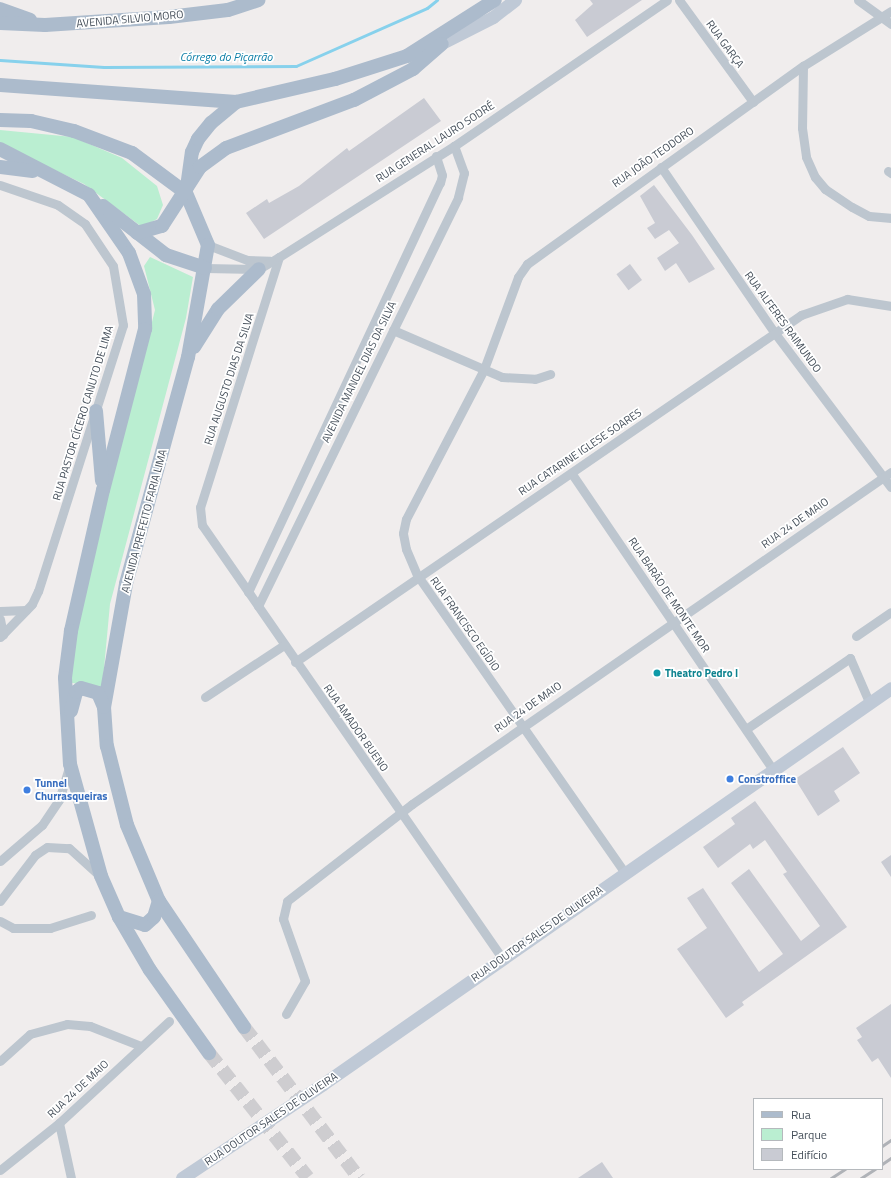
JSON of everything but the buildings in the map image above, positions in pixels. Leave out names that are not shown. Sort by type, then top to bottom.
[{"type":"main road","name":"AVENIDA SILVIO MORO","points":[[0,23],[45,25],[221,11],[258,0]]},
{"type":"main road","points":[[407,56],[495,0]]},
{"type":"main road","points":[[0,85],[236,102],[335,79],[442,44],[493,17],[515,0]]},
{"type":"main road","points":[[0,9],[45,25]]},
{"type":"main road","points":[[137,233],[162,226],[186,193],[205,162],[226,148],[354,100],[413,69],[442,44]]},
{"type":"main road","points":[[208,246],[186,193],[192,152],[198,139],[211,122],[236,102]]},
{"type":"main road","points":[[0,120],[30,121],[116,144],[186,193]]},
{"type":"main road","points":[[0,150],[89,195],[166,255],[205,268]]},
{"type":"main road","points":[[0,166],[42,172]]},
{"type":"main road","points":[[89,195],[129,253],[139,275],[146,310],[145,329],[103,490],[71,631],[65,678],[70,764],[101,876],[119,917],[150,970],[209,1054]]},
{"type":"main road","name":"AVENIDA PREFEITO FARIA LIMA","points":[[208,246],[188,357],[126,584],[104,707],[107,746],[127,825],[159,901],[244,1027]]},
{"type":"main road","points":[[188,357],[218,309],[259,269]]},
{"type":"main road","points":[[96,411],[103,490]]},
{"type":"main road","points":[[68,722],[76,692],[81,688],[98,693],[104,707]]},
{"type":"main road","name":"RUA DOUTOR SALES DE OLIVEIRA","points":[[182,1178],[891,688]]},
{"type":"main road","points":[[119,917],[145,925],[154,916],[159,901]]},
{"type":"street","name":"RUA GENERAL LAURO SODRÉ","points":[[205,268],[259,269],[454,146],[667,0]]},
{"type":"street","name":"RUA GARÇA","points":[[679,0],[753,102]]},
{"type":"street","points":[[858,0],[881,19],[891,24]]},
{"type":"street","name":"RUA JOÃO TEODORO","points":[[484,369],[518,277],[527,264],[803,66],[881,19],[891,11]]},
{"type":"street","points":[[803,66],[802,128],[806,157],[815,177],[825,189],[852,207],[869,216],[891,218]]},
{"type":"street","name":"AVENIDA MANOEL DIAS DA SILVA","points":[[258,606],[463,184],[462,161],[454,146]]},
{"type":"street","name":"AVENIDA MANOEL DIAS DA SILVA","points":[[248,592],[440,183],[442,175],[436,156]]},
{"type":"street","name":"RUA ALFERES RAIMUNDO","points":[[661,167],[774,332],[888,474],[891,487]]},
{"type":"street","name":"RUA PASTOR CÍCERO CANUTO DE LIMA","points":[[0,185],[28,192],[72,213],[85,224],[113,266],[123,325],[38,591],[26,610],[2,636]]},
{"type":"street","points":[[208,246],[247,260],[276,259]]},
{"type":"street","name":"RUA AUGUSTO DIAS DA SILVA","points":[[200,508],[276,259]]},
{"type":"street","name":"RUA CATARINE IGLESE SOARES","points":[[295,662],[417,575],[572,474],[774,332],[822,305],[847,299],[891,306]]},
{"type":"street","points":[[393,330],[484,369],[515,380],[550,374]]},
{"type":"street","name":"RUA FRANCISCO EGÍDIO","points":[[484,369],[406,519],[403,533],[406,550],[417,575],[625,873]]},
{"type":"street","name":"RUA BARÃO DE MONTE MOR","points":[[572,474],[773,770]]},
{"type":"street","name":"RUA 24 DE MAIO","points":[[286,1014],[304,982],[283,919],[284,907],[401,812],[522,726],[888,474]]},
{"type":"street","name":"RUA AMADOR BUENO","points":[[200,508],[207,535],[258,606],[295,662],[502,958]]},
{"type":"street","points":[[253,579],[268,586]]},
{"type":"street","points":[[0,611],[26,610]]},
{"type":"street","points":[[856,636],[891,612]]},
{"type":"street","points":[[0,619],[2,636]]},
{"type":"street","points":[[205,697],[284,644]]},
{"type":"street","points":[[746,729],[850,658],[869,702]]},
{"type":"street","points":[[0,861],[42,825],[59,800],[70,764]]},
{"type":"street","points":[[0,901],[34,855],[47,847],[69,848],[101,876]]},
{"type":"street","points":[[0,921],[13,928],[50,928],[91,915]]},
{"type":"street","name":"RUA 24 DE MAIO","points":[[0,1170],[59,1123],[169,1021]]},
{"type":"street","points":[[0,1061],[30,1034],[67,1024],[90,1026],[141,1046]]},
{"type":"street","points":[[59,1123],[71,1178]]},
{"type":"green space","points":[[0,130],[73,137],[122,158],[157,186],[163,205],[157,219],[142,227],[84,184],[0,144]]},
{"type":"green space","points":[[150,257],[193,277],[186,318],[110,604],[102,690],[69,682],[75,627],[155,310],[144,266]]},
{"type":"waterway","name":"Córrego do Piçarrão","points":[[0,60],[104,67],[296,66],[427,8],[437,0]]},
{"type":"tunnel","points":[[244,1027],[359,1178]]},
{"type":"tunnel","points":[[209,1053],[308,1178]]},
{"type":"railway","points":[[883,1145],[891,1140]]},
{"type":"railway","points":[[883,1163],[891,1158]]},
{"type":"railway","points":[[831,1178],[843,1170]]},
{"type":"railway","points":[[861,1178],[873,1170]]},
{"type":"place","name":"Theatro Pedro I","points":[[657,673]]},
{"type":"place","name":"Constroffice","points":[[730,779]]},
{"type":"place","name":"Tunnel Churrasqueiras","points":[[27,790]]}]
